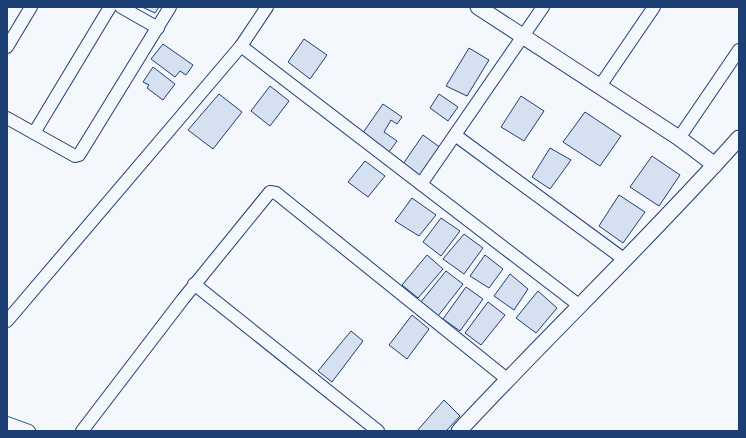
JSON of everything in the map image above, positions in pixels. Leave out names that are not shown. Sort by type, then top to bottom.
[{"type":"street","points":[[7,47],[31,7]]},
{"type":"street","points":[[34,133],[110,7]]},
{"type":"street","points":[[121,7],[158,28]]},
{"type":"street","points":[[7,118],[75,156],[79,155],[170,7]]},
{"type":"street","points":[[7,322],[241,46],[267,7]]},
{"type":"street","points":[[478,7],[679,138],[715,165]]},
{"type":"street","points":[[421,184],[543,7]]},
{"type":"street","points":[[600,86],[654,7]]},
{"type":"street","points":[[241,46],[580,306]]},
{"type":"street","points":[[679,138],[739,50]]},
{"type":"street","points":[[455,135],[625,260]]},
{"type":"street","points":[[459,431],[507,379],[625,260],[739,138]]},
{"type":"street","points":[[82,431],[194,284],[264,197],[270,192],[276,193],[507,379]]},
{"type":"street","points":[[194,284],[378,431]]},
{"type":"street","points":[[7,423],[29,431]]},
{"type":"building","points":[[142,7],[159,7],[155,13]]},
{"type":"building","points":[[304,39],[327,55],[310,79],[288,62]]},
{"type":"building","points":[[163,44],[193,65],[186,75],[180,71],[175,77],[151,59]]},
{"type":"building","points":[[469,48],[489,60],[467,96],[446,86]]},
{"type":"building","points":[[153,67],[175,84],[163,100],[147,88],[149,85],[143,82]]},
{"type":"building","points":[[270,86],[289,101],[270,126],[251,111]]},
{"type":"building","points":[[219,94],[242,112],[213,149],[188,130]]},
{"type":"building","points":[[439,94],[458,107],[448,121],[430,108]]},
{"type":"building","points":[[521,96],[544,111],[524,141],[501,127]]},
{"type":"building","points":[[383,104],[402,117],[397,124],[391,120],[384,132],[397,141],[386,156],[360,137]]},
{"type":"building","points":[[585,112],[621,136],[600,166],[563,142]]},
{"type":"building","points":[[423,135],[441,148],[420,177],[403,164]]},
{"type":"building","points":[[550,148],[571,160],[550,189],[532,177]]},
{"type":"building","points":[[652,156],[680,175],[659,206],[630,187]]},
{"type":"building","points":[[365,161],[385,176],[368,197],[348,182]]},
{"type":"building","points":[[619,195],[645,212],[623,243],[599,226]]},
{"type":"building","points":[[412,198],[436,215],[419,236],[395,221]]},
{"type":"building","points":[[441,218],[460,231],[441,256],[423,242]]},
{"type":"building","points":[[464,234],[483,248],[464,274],[443,259]]},
{"type":"building","points":[[427,255],[443,269],[418,298],[402,285]]},
{"type":"building","points":[[485,255],[503,269],[489,288],[470,276]]},
{"type":"building","points":[[446,271],[463,284],[438,316],[420,303]]},
{"type":"building","points":[[510,274],[528,289],[514,310],[494,296]]},
{"type":"building","points":[[466,287],[483,299],[460,331],[443,319]]},
{"type":"building","points":[[538,291],[557,308],[536,333],[516,318]]},
{"type":"building","points":[[488,302],[505,315],[481,345],[465,333]]},
{"type":"building","points":[[412,315],[429,329],[407,359],[389,345]]},
{"type":"building","points":[[351,331],[363,341],[332,382],[318,371]]},
{"type":"building","points":[[444,400],[460,416],[446,431],[417,431]]}]
